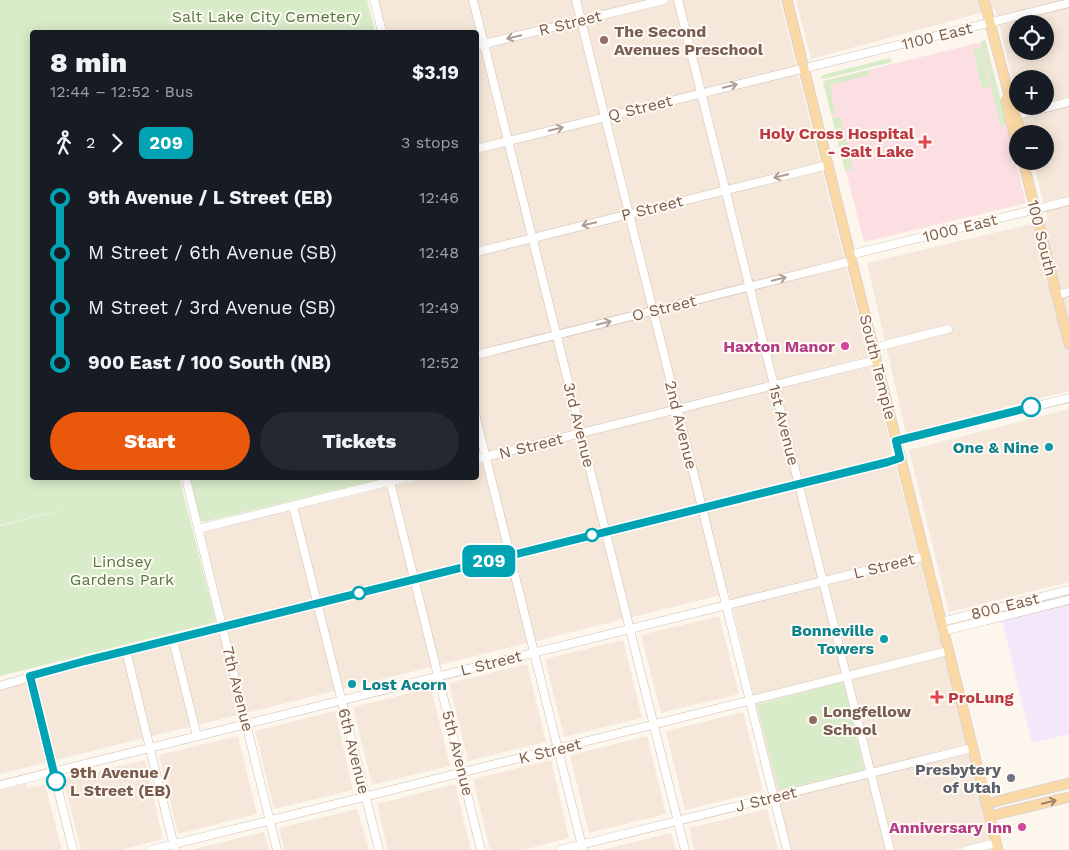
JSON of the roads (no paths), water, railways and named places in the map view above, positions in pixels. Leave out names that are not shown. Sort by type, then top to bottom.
[{"type":"main road","name":"South Temple","points":[[787,0],[997,846]]},
{"type":"main road","points":[[984,0],[1009,95],[1006,102],[1009,114]]},
{"type":"main road","points":[[1017,115],[1019,125]]},
{"type":"main road","name":"100 South","points":[[1026,170],[1069,344]]},
{"type":"main road","points":[[986,804],[1069,783]]},
{"type":"main road","points":[[990,816],[1069,797]]},
{"type":"street","points":[[374,0],[382,30]]},
{"type":"street","name":"3rd Avenue","points":[[473,0],[478,30]]},
{"type":"street","name":"2nd Avenue","points":[[576,0],[787,850]]},
{"type":"street","name":"R Street","points":[[480,45],[664,0]]},
{"type":"street","name":"1st Avenue","points":[[678,0],[890,850]]},
{"type":"street","name":"1100 East","points":[[804,68],[1069,2]]},
{"type":"street","name":"3rd Avenue","points":[[480,45],[508,141],[533,238],[685,850]]},
{"type":"street","name":"Q Street","points":[[479,148],[804,68]]},
{"type":"street","points":[[1054,106],[1069,102]]},
{"type":"street","name":"P Street","points":[[479,251],[828,165]]},
{"type":"street","name":"1000 East","points":[[851,258],[1069,201]]},
{"type":"street","name":"O Street","points":[[479,354],[750,287],[851,258]]},
{"type":"street","points":[[1057,295],[1069,292]]},
{"type":"street","points":[[873,348],[948,329]]},
{"type":"street","name":"N Street","points":[[479,458],[876,360]]},
{"type":"street","points":[[896,441],[1069,398]]},
{"type":"street","points":[[479,430],[582,847]]},
{"type":"street","points":[[0,686],[30,676],[126,651],[900,458]]},
{"type":"street","points":[[198,528],[395,480]]},
{"type":"street","name":"5th Avenue","points":[[390,481],[482,850]]},
{"type":"street","name":"7th Avenue","points":[[187,483],[277,850]]},
{"type":"street","name":"6th Avenue","points":[[293,506],[379,850]]},
{"type":"street","name":"L Street","points":[[0,785],[925,556]]},
{"type":"street","points":[[1065,591],[1066,601]]},
{"type":"street","name":"800 East","points":[[941,622],[1065,591]]},
{"type":"street","name":"800 East","points":[[944,632],[1066,601]]},
{"type":"street","points":[[1007,605],[1010,615]]},
{"type":"street","points":[[173,640],[197,736]]},
{"type":"street","points":[[126,651],[174,847]]},
{"type":"street","name":"K Street","points":[[151,850],[174,847],[270,820],[948,651]]},
{"type":"street","points":[[30,676],[73,850]]},
{"type":"street","name":"J Street","points":[[560,850],[582,847],[678,821],[972,748]]},
{"type":"street","points":[[968,850],[997,846]]},
{"type":"place","name":"The Second Avenues Preschool","points":[[604,40]]},
{"type":"place","name":"Holy Cross Hospital - Salt Lake","points":[[925,142]]},
{"type":"place","name":"Haxton Manor","points":[[845,346]]},
{"type":"place","name":"One & Nine","points":[[1049,447]]},
{"type":"place","name":"Bonneville Towers","points":[[884,639]]},
{"type":"place","name":"Lost Acorn","points":[[352,684]]},
{"type":"place","name":"ProLung","points":[[937,697]]},
{"type":"place","name":"Longfellow School","points":[[813,720]]},
{"type":"place","name":"Presbytery of Utah","points":[[1011,778]]},
{"type":"place","name":"9th Avenue / L Street (EB)","points":[[56,781]]},
{"type":"place","name":"Anniversary Inn","points":[[1022,827]]},
{"type":"park label","name":"Salt Lake City Cemetery","points":[[266,16]]},
{"type":"park label","name":"Lindsey Gardens Park","points":[[122,570]]}]
